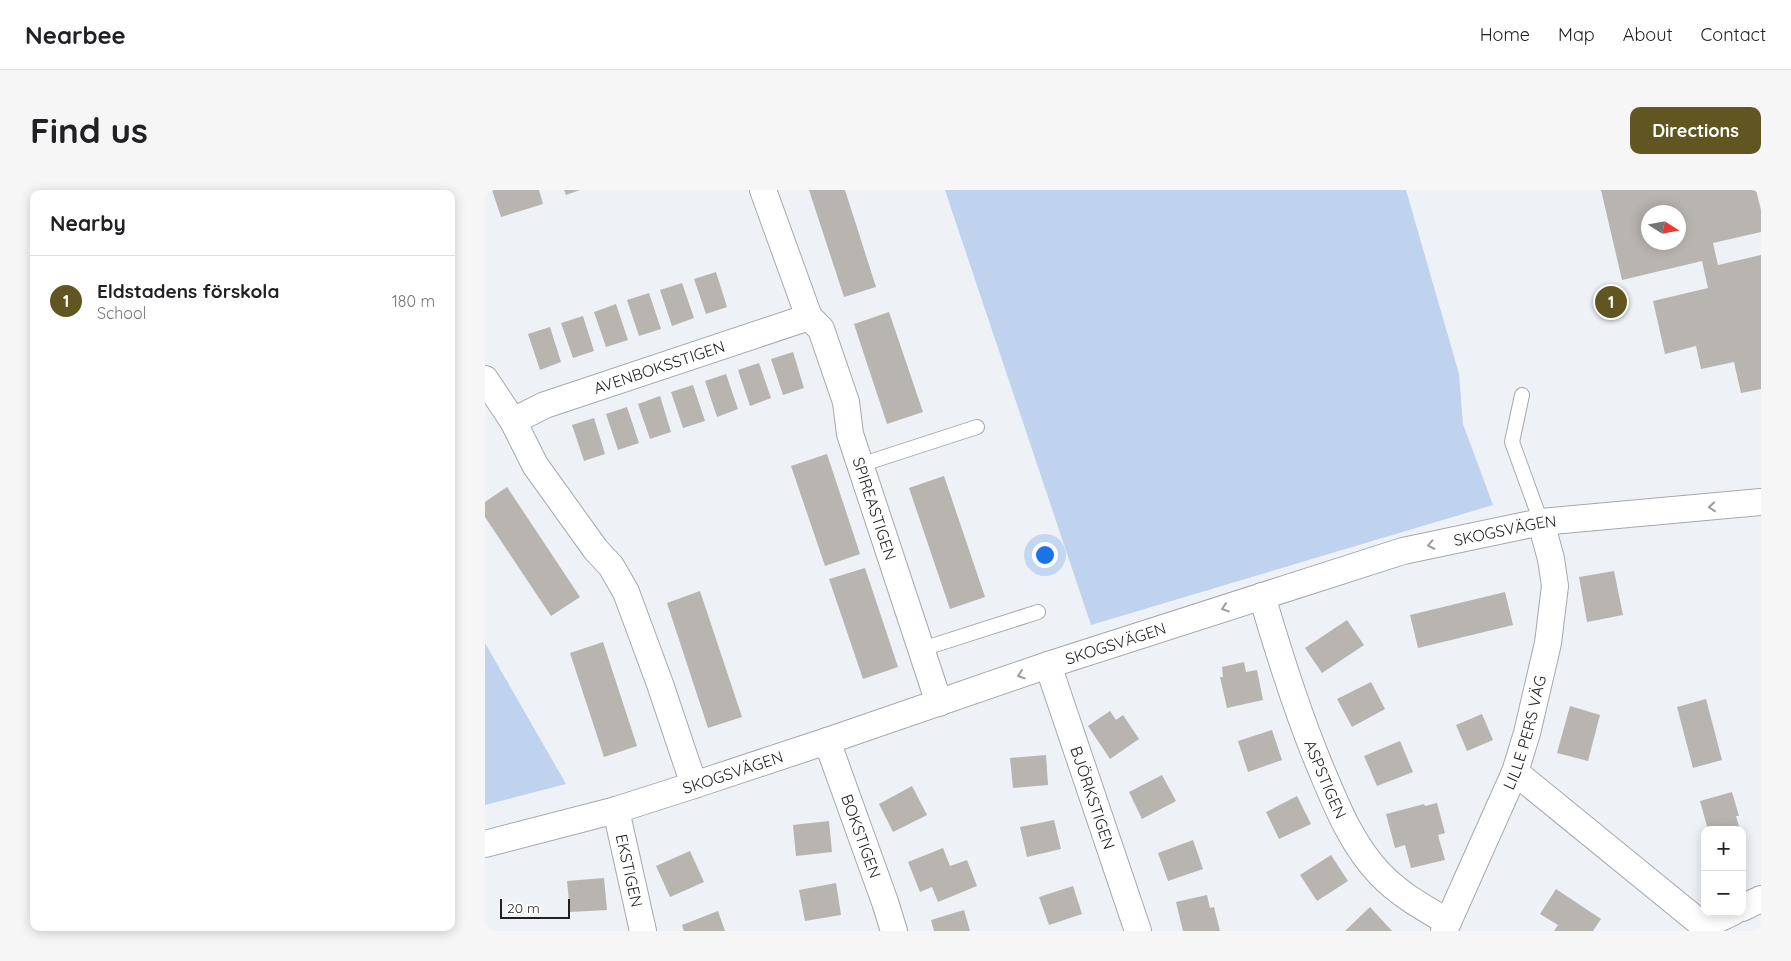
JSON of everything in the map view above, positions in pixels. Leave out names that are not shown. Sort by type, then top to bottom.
[{"type":"street","name":"SPIREASTIGEN","points":[[763,190],[809,317],[821,328],[847,402],[850,434],[939,703]]},
{"type":"street","name":"AVENBOKSSTIGEN","points":[[513,421],[545,406],[809,317]]},
{"type":"street","points":[[485,379],[513,421],[535,465],[596,550],[611,566],[626,592],[661,684],[694,785]]},
{"type":"street","name":"SKOGSVÄGEN","points":[[485,844],[616,810],[827,741],[1048,665],[1403,551],[1541,522],[1761,502]]},
{"type":"street","name":"LILLE PERS VÄG","points":[[1446,927],[1515,772],[1527,733],[1548,642],[1555,586],[1551,559],[1541,522]]},
{"type":"street","name":"ASPSTIGEN","points":[[1262,596],[1283,667],[1308,738],[1330,791],[1359,847],[1379,874],[1446,927]]},
{"type":"street","name":"BJÖRKSTIGEN","points":[[1048,665],[1138,931]]},
{"type":"street","name":"BOKSTIGEN","points":[[827,741],[885,902],[893,931]]},
{"type":"street","points":[[1515,772],[1704,926],[1725,916]]},
{"type":"street","name":"EKSTIGEN","points":[[616,810],[643,931]]},
{"type":"street","points":[[1746,906],[1761,899]]},
{"type":"lane","points":[[1522,395],[1513,442],[1541,522]]},
{"type":"lane","points":[[860,465],[977,427]]},
{"type":"lane","points":[[921,649],[1038,612]]},
{"type":"shaded area","points":[[945,190],[1406,190],[1459,374],[1463,424],[1493,505],[1091,625]]},
{"type":"shaded area","points":[[485,643],[566,784],[485,805]]},
{"type":"building","points":[[492,190],[539,190],[543,204],[501,217]]},
{"type":"building","points":[[564,190],[580,190],[566,195]]},
{"type":"building","points":[[809,190],[845,190],[876,287],[844,297]]},
{"type":"building","points":[[1601,190],[1756,190],[1761,210],[1761,232],[1713,243],[1718,265],[1761,255],[1761,389],[1741,393],[1734,362],[1701,369],[1696,346],[1665,354],[1653,301],[1708,288],[1702,261],[1622,280]]},
{"type":"building","points":[[716,272],[727,307],[706,314],[694,279]]},
{"type":"building","points":[[682,283],[694,318],[672,326],[660,290]]},
{"type":"building","points":[[649,293],[661,329],[639,336],[627,300]]},
{"type":"building","points":[[616,304],[628,340],[606,347],[594,312]]},
{"type":"building","points":[[889,312],[923,412],[887,424],[854,324]]},
{"type":"building","points":[[583,316],[594,351],[573,358],[561,323]]},
{"type":"building","points":[[550,327],[561,362],[540,370],[528,334]]},
{"type":"building","points":[[793,352],[804,388],[783,395],[771,359]]},
{"type":"building","points":[[759,363],[771,398],[750,406],[738,370]]},
{"type":"building","points":[[726,374],[738,409],[717,417],[705,381]]},
{"type":"building","points":[[693,385],[705,421],[683,428],[671,392]]},
{"type":"building","points":[[660,396],[671,432],[650,439],[638,404]]},
{"type":"building","points":[[627,407],[639,443],[618,450],[606,414]]},
{"type":"building","points":[[594,418],[605,454],[584,461],[572,425]]},
{"type":"building","points":[[827,454],[860,554],[825,566],[791,466]]},
{"type":"building","points":[[944,476],[985,597],[950,609],[909,488]]},
{"type":"building","points":[[507,487],[580,597],[551,616],[485,517],[485,502]]},
{"type":"building","points":[[865,568],[898,667],[863,679],[829,579]]},
{"type":"building","points":[[1614,571],[1623,615],[1587,622],[1579,577]]},
{"type":"building","points":[[700,591],[742,717],[708,728],[667,603]]},
{"type":"building","points":[[1505,592],[1513,625],[1418,648],[1410,615]]},
{"type":"building","points":[[1347,620],[1364,645],[1322,673],[1305,648]]},
{"type":"building","points":[[603,642],[637,746],[604,757],[570,653]]},
{"type":"building","points":[[1244,662],[1246,672],[1257,670],[1263,700],[1227,708],[1220,677],[1223,677],[1222,667]]},
{"type":"building","points":[[1371,682],[1385,709],[1352,727],[1337,699]]},
{"type":"building","points":[[1706,699],[1722,760],[1693,768],[1677,707]]},
{"type":"building","points":[[1570,706],[1600,715],[1588,761],[1557,753]]},
{"type":"building","points":[[1110,711],[1116,720],[1123,715],[1139,739],[1110,759],[1088,726]]},
{"type":"building","points":[[1482,714],[1493,740],[1467,751],[1456,725]]},
{"type":"building","points":[[1272,730],[1282,760],[1248,772],[1238,741]]},
{"type":"building","points":[[1400,741],[1413,772],[1377,786],[1364,756]]},
{"type":"building","points":[[1046,755],[1048,785],[1013,788],[1010,758]]},
{"type":"building","points":[[1162,775],[1176,801],[1142,819],[1129,792]]},
{"type":"building","points":[[912,786],[927,815],[893,832],[879,804]]},
{"type":"building","points":[[1732,792],[1739,816],[1736,816],[1739,826],[1707,826],[1700,801]]},
{"type":"building","points":[[1297,796],[1311,824],[1279,839],[1266,812]]},
{"type":"building","points":[[1437,803],[1445,833],[1438,835],[1445,860],[1411,868],[1405,845],[1395,848],[1386,814],[1424,804],[1425,806]]},
{"type":"building","points":[[1054,820],[1061,849],[1027,857],[1020,827]]},
{"type":"building","points":[[829,821],[832,852],[796,856],[793,825]]},
{"type":"building","points":[[1193,840],[1203,869],[1168,881],[1158,853]]},
{"type":"building","points":[[943,848],[950,866],[967,860],[977,886],[938,902],[932,887],[920,892],[908,862]]},
{"type":"building","points":[[690,851],[704,882],[670,897],[656,866]]},
{"type":"building","points":[[1331,855],[1348,881],[1317,901],[1300,875]]},
{"type":"building","points":[[604,878],[607,910],[570,912],[567,881]]},
{"type":"building","points":[[836,883],[841,915],[805,921],[799,890]]},
{"type":"building","points":[[1073,886],[1082,914],[1049,925],[1039,897]]},
{"type":"building","points":[[1556,889],[1601,919],[1593,931],[1554,931],[1558,925],[1540,914]]},
{"type":"building","points":[[1207,895],[1210,908],[1214,907],[1220,931],[1183,931],[1176,902]]},
{"type":"building","points":[[1370,907],[1392,931],[1345,931]]},
{"type":"building","points":[[964,910],[970,931],[934,931],[931,920]]},
{"type":"building","points":[[718,911],[725,931],[684,931],[682,925]]},
{"type":"place","name":"Eldstadens förskola","points":[[1611,302]]}]
